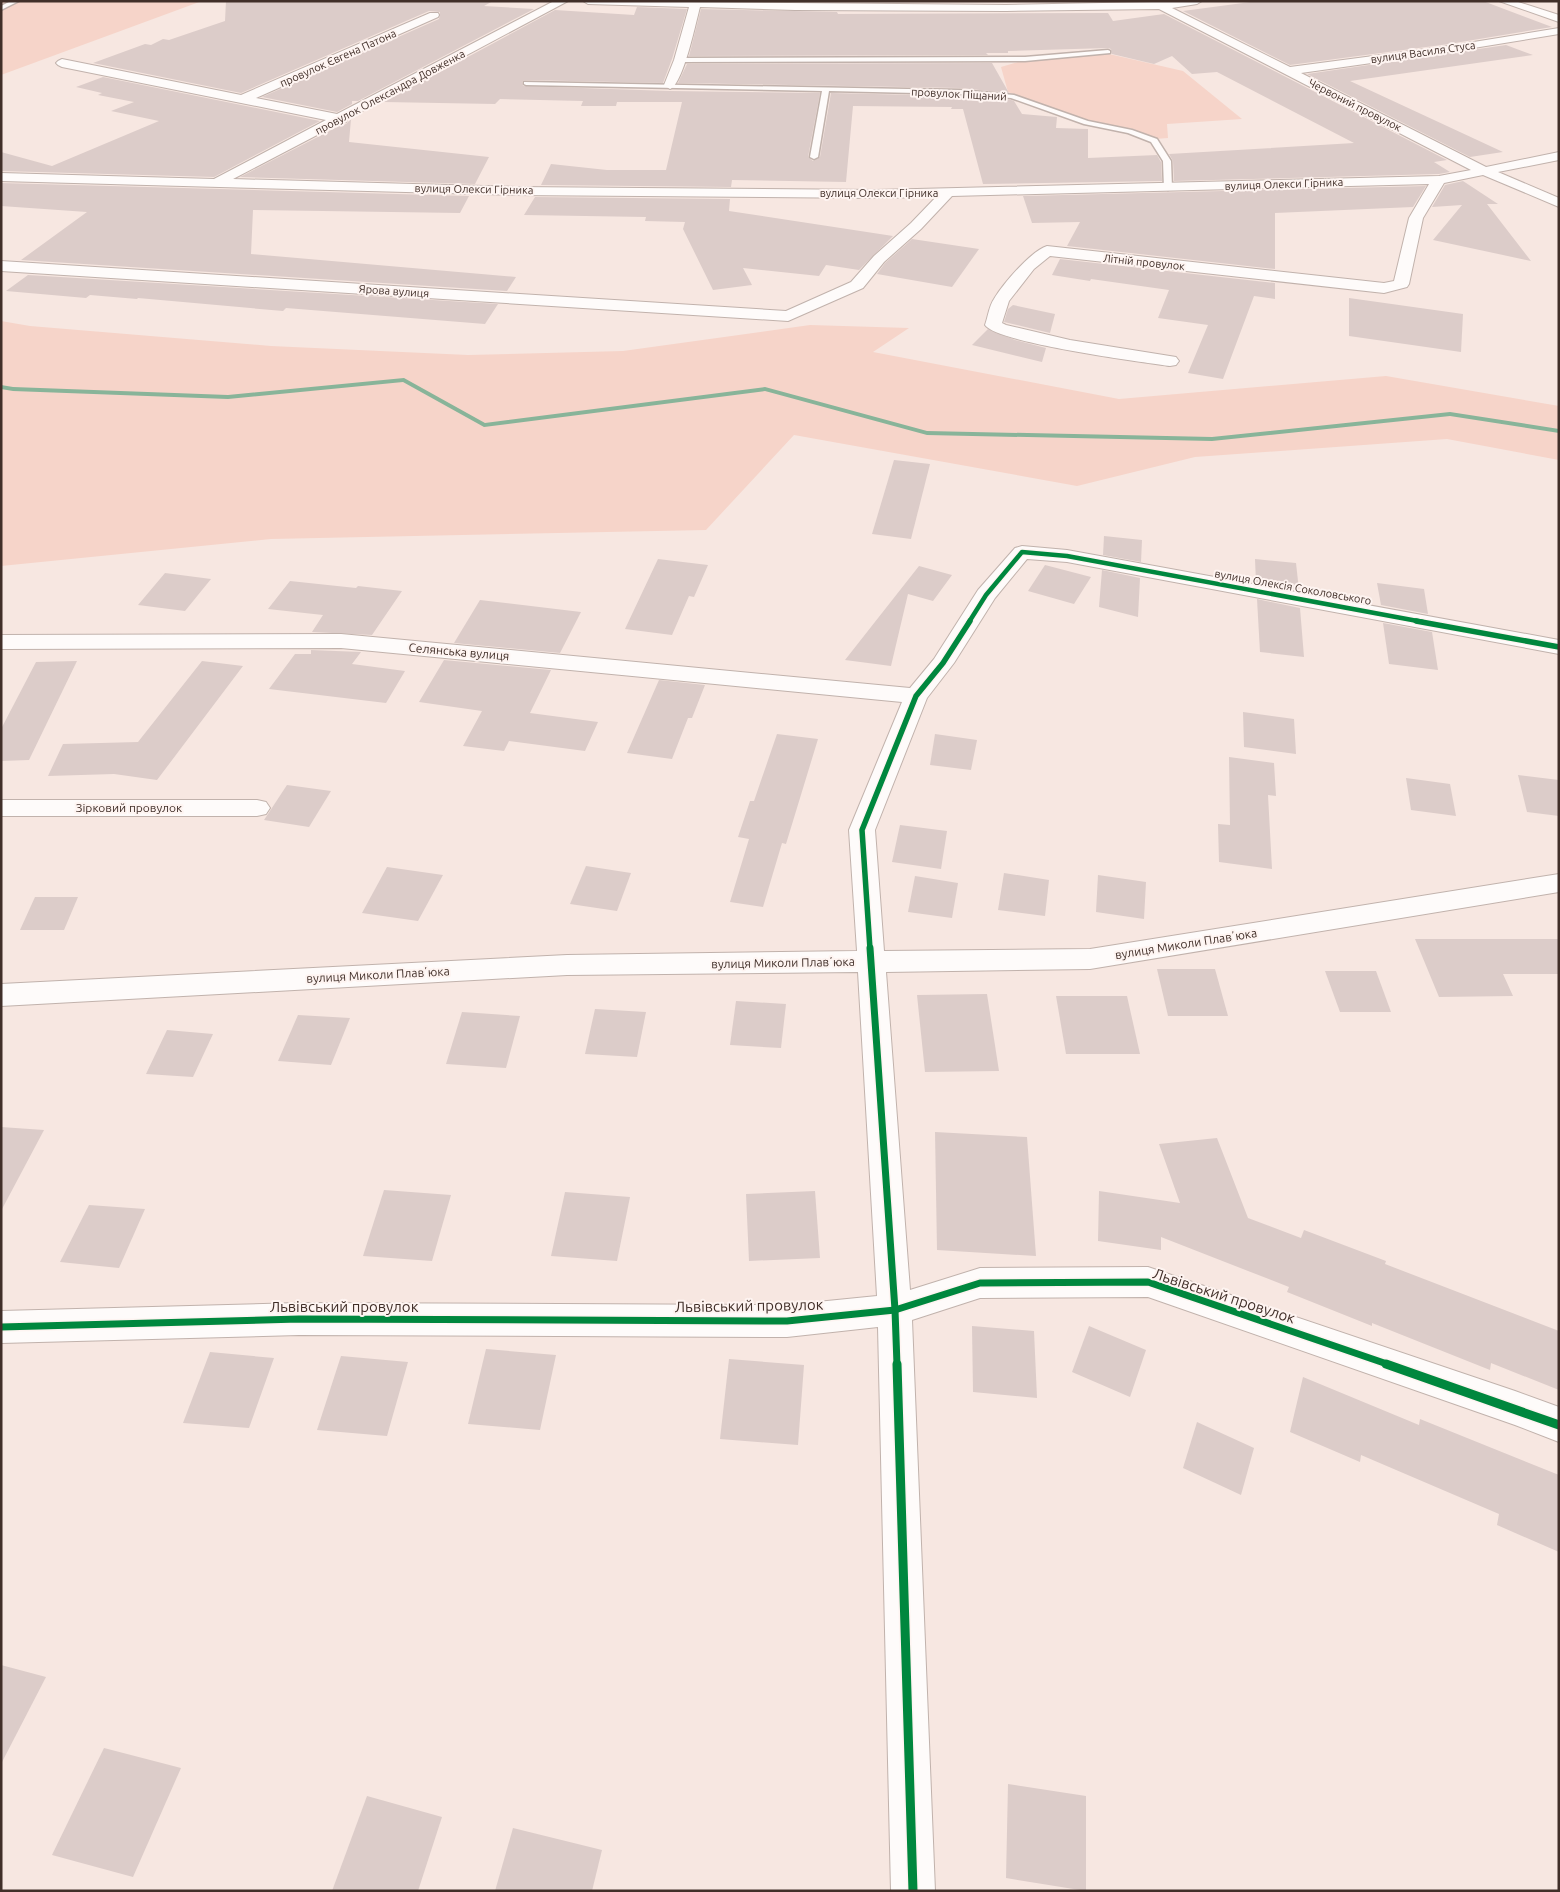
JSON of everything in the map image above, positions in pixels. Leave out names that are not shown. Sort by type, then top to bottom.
[{"type":"street","name":"провулок Олександра Довженка","points":[[217,182],[341,119],[563,1]]},
{"type":"street","points":[[588,1],[1006,8],[1157,4],[1197,1]]},
{"type":"street","points":[[1504,1],[1559,19]]},
{"type":"street","points":[[670,85],[680,60],[696,4]]},
{"type":"street","name":"Червоний провулок","points":[[1157,4],[1484,171],[1559,203]]},
{"type":"street","name":"провулок Євгена Патона","points":[[241,100],[434,15]]},
{"type":"street","name":"вулиця Василя Стуса","points":[[1288,71],[1449,49],[1559,31]]},
{"type":"street","name":"провулок Євгена Патона","points":[[62,63],[341,119]]},
{"type":"street","name":"вулиця Олекси Гірника","points":[[1,177],[516,190],[876,194],[1439,180],[1559,156]]},
{"type":"street","name":"Літній провулок","points":[[1170,361],[1094,350],[1037,339],[1006,331],[993,325],[1002,300],[1029,266],[1047,251],[1384,288],[1401,284],[1416,218],[1439,180]]},
{"type":"street","name":"вулиця Олекси Гірника","points":[[788,316],[857,285],[879,259],[916,226],[948,193]]},
{"type":"street","name":"Ярова вулиця","points":[[1,266],[788,316]]},
{"type":"street","name":"вулиця Олексія Соколовського","points":[[916,696],[943,663],[986,595],[1022,552],[1066,556],[1559,647]]},
{"type":"street","name":"Селянська вулиця","points":[[1,642],[340,641],[916,696]]},
{"type":"street","points":[[913,1891],[895,1310],[862,830],[916,696]]},
{"type":"street","name":"Зірковий провулок","points":[[1,808],[258,808]]},
{"type":"street","name":"вулиця Миколи Плавʼюка","points":[[1,995],[567,965],[1090,959],[1559,883]]},
{"type":"street","name":"Львівський провулок","points":[[1,1327],[299,1319],[787,1321],[895,1310],[980,1283],[1148,1282],[1515,1408],[1559,1425]]},
{"type":"lane","points":[[1,8],[16,1]]},
{"type":"lane","points":[[680,60],[1025,59],[1108,52]]},
{"type":"lane","name":"провулок Піщаний","points":[[526,83],[826,88],[960,92],[1012,96],[1086,123],[1130,131],[1154,141],[1167,161],[1168,188]]},
{"type":"lane","points":[[814,157],[826,88]]},
{"type":"shaded area","points":[[1,1],[202,1],[1,75]]},
{"type":"shaded area","points":[[1109,54],[1183,71],[1242,119],[1167,124],[1168,138],[1155,139],[1133,129],[1094,122],[1043,106],[1008,92],[1001,67],[1021,61]]},
{"type":"shaded area","points":[[1,321],[30,326],[271,346],[468,355],[623,351],[810,325],[909,328],[873,352],[1119,399],[1386,376],[1559,406],[1559,460],[1447,439],[1195,457],[1077,486],[794,435],[706,530],[271,539],[1,566]]},
{"type":"building","points":[[226,1],[493,1],[484,6],[534,9],[358,101],[352,101],[352,104],[337,112],[262,97],[439,19],[440,12],[429,11],[241,93],[93,63],[145,44],[151,45],[163,39],[169,40],[225,21]]},
{"type":"building","points":[[1258,1],[1483,1],[1552,27],[1449,44],[1290,65],[1183,11]]},
{"type":"building","points":[[637,7],[687,9],[663,83],[524,80],[522,82],[523,86],[670,91],[820,93],[808,157],[813,161],[820,157],[831,93],[960,96],[1011,100],[1014,101],[1022,114],[1057,117],[1056,128],[1088,129],[1088,158],[1157,155],[1161,162],[1162,181],[983,184],[963,109],[951,109],[952,107],[853,106],[846,182],[732,180],[731,187],[541,185],[551,164],[607,170],[666,170],[682,102],[617,102],[616,106],[581,106],[583,101],[500,99],[495,104],[384,102],[555,10],[634,15]]},
{"type":"building","points":[[701,9],[837,12],[838,14],[1108,13],[1113,21],[1164,14],[1447,160],[1434,162],[1450,172],[1439,174],[1174,181],[1173,161],[1169,154],[1354,143],[1217,72],[1192,74],[1172,56],[1154,64],[1112,54],[1111,49],[1108,48],[1008,51],[1008,53],[986,53],[988,55],[689,56]]},
{"type":"building","points":[[1506,45],[1533,55],[1350,81],[1503,152],[1470,157],[1307,74]]},
{"type":"building","points":[[992,63],[1009,93],[960,88],[678,83],[687,64]]},
{"type":"building","points":[[103,77],[320,121],[214,177],[1,171],[1,152],[52,166],[159,121],[111,111],[134,102],[98,95],[102,93],[76,87]]},
{"type":"building","points":[[351,119],[349,142],[489,157],[475,184],[240,177],[346,124]]},
{"type":"building","points":[[1463,181],[1498,204],[1487,204],[1531,261],[1433,240],[1462,205],[1432,207],[1445,185]]},
{"type":"building","points":[[1,183],[469,196],[460,213],[253,210],[251,254],[516,277],[507,291],[21,260],[87,212],[1,206]]},
{"type":"building","points":[[1426,186],[1413,207],[1275,213],[1275,269],[1067,246],[1080,222],[1032,223],[1023,196]]},
{"type":"building","points":[[535,197],[730,199],[729,211],[893,236],[859,270],[826,265],[819,276],[743,268],[752,285],[713,290],[683,229],[685,222],[645,221],[646,217],[524,215]]},
{"type":"building","points":[[912,239],[979,249],[952,287],[877,274],[885,263]]},
{"type":"building","points":[[1060,259],[1275,283],[1275,299],[1254,296],[1223,379],[1188,373],[1208,325],[1158,318],[1169,290],[1052,275]]},
{"type":"building","points":[[28,275],[498,304],[485,324],[286,308],[283,311],[138,298],[90,295],[86,298],[6,291]]},
{"type":"building","points":[[1349,298],[1463,314],[1461,352],[1349,336]]},
{"type":"building","points":[[1013,305],[1055,314],[1050,333],[1004,322],[1008,309]]},
{"type":"building","points":[[988,329],[1015,340],[1046,348],[1042,362],[972,345]]},
{"type":"building","points":[[894,460],[930,464],[911,539],[872,534]]},
{"type":"building","points":[[1104,536],[1142,540],[1141,562],[1103,555]]},
{"type":"building","points":[[658,559],[708,565],[694,597],[689,596],[672,635],[625,629]]},
{"type":"building","points":[[1255,559],[1296,563],[1299,590],[1256,583]]},
{"type":"building","points":[[1045,565],[1091,577],[1074,604],[1028,591]]},
{"type":"building","points":[[919,566],[952,575],[933,601],[908,594],[891,666],[845,660]]},
{"type":"building","points":[[1102,570],[1140,578],[1138,617],[1099,607]]},
{"type":"building","points":[[165,573],[211,579],[185,611],[138,605]]},
{"type":"building","points":[[290,581],[402,591],[372,635],[312,632],[323,615],[268,609]]},
{"type":"building","points":[[1377,583],[1424,589],[1428,614],[1381,605]]},
{"type":"building","points":[[1257,599],[1300,608],[1304,657],[1260,652]]},
{"type":"building","points":[[480,600],[581,612],[560,653],[454,643]]},
{"type":"building","points":[[1383,623],[1432,632],[1438,670],[1389,664]]},
{"type":"building","points":[[311,650],[361,652],[352,664],[405,671],[386,703],[269,689],[295,654],[311,654]]},
{"type":"building","points":[[444,660],[551,670],[530,713],[598,722],[585,751],[509,741],[504,751],[463,746],[482,711],[419,702]]},
{"type":"building","points":[[77,661],[29,760],[1,761],[1,729],[36,662]]},
{"type":"building","points":[[202,661],[243,666],[157,780],[114,774],[48,776],[63,744],[138,742]]},
{"type":"building","points":[[659,680],[705,685],[692,718],[688,718],[672,759],[627,753]]},
{"type":"building","points":[[1243,712],[1294,719],[1296,754],[1244,747]]},
{"type":"building","points":[[777,734],[818,739],[786,844],[782,843],[763,907],[730,902],[749,839],[738,837],[750,801],[754,801]]},
{"type":"building","points":[[935,734],[977,740],[971,770],[930,765]]},
{"type":"building","points":[[1229,757],[1274,763],[1276,796],[1268,795],[1272,869],[1219,862],[1218,824],[1230,825]]},
{"type":"building","points":[[1518,775],[1559,780],[1559,816],[1527,812]]},
{"type":"building","points":[[1406,778],[1450,784],[1456,816],[1411,810]]},
{"type":"building","points":[[287,785],[331,791],[309,827],[264,820]]},
{"type":"building","points":[[900,825],[947,831],[941,869],[892,862]]},
{"type":"building","points":[[586,866],[631,873],[617,911],[570,904]]},
{"type":"building","points":[[387,867],[443,875],[418,921],[362,913]]},
{"type":"building","points":[[1004,873],[1049,880],[1045,916],[998,910]]},
{"type":"building","points":[[1098,875],[1146,882],[1144,919],[1096,912]]},
{"type":"building","points":[[915,876],[958,883],[952,918],[908,912]]},
{"type":"building","points":[[35,897],[78,897],[64,930],[20,930]]},
{"type":"building","points":[[1415,939],[1559,939],[1559,974],[1503,974],[1513,996],[1439,997]]},
{"type":"building","points":[[1157,969],[1215,969],[1228,1016],[1168,1016]]},
{"type":"building","points":[[1325,971],[1376,971],[1391,1012],[1340,1012]]},
{"type":"building","points":[[987,994],[999,1071],[925,1072],[917,995]]},
{"type":"building","points":[[1056,996],[1127,996],[1140,1054],[1066,1054]]},
{"type":"building","points":[[736,1001],[786,1004],[781,1048],[730,1045]]},
{"type":"building","points":[[595,1009],[646,1012],[637,1057],[585,1054]]},
{"type":"building","points":[[462,1012],[520,1016],[506,1068],[446,1064]]},
{"type":"building","points":[[298,1015],[350,1018],[331,1065],[278,1061]]},
{"type":"building","points":[[167,1030],[213,1034],[193,1077],[146,1074]]},
{"type":"building","points":[[1,1127],[44,1130],[1,1211]]},
{"type":"building","points":[[935,1132],[1027,1137],[1036,1256],[937,1250]]},
{"type":"building","points":[[1217,1138],[1248,1218],[1301,1238],[1304,1230],[1386,1261],[1385,1264],[1559,1331],[1559,1390],[1491,1363],[1490,1370],[1372,1323],[1372,1326],[1287,1292],[1289,1287],[1161,1237],[1161,1250],[1098,1241],[1099,1191],[1180,1203],[1159,1144]]},
{"type":"building","points":[[384,1190],[451,1195],[432,1261],[363,1256]]},
{"type":"building","points":[[815,1191],[820,1258],[749,1261],[746,1194]]},
{"type":"building","points":[[565,1192],[630,1197],[617,1261],[551,1256]]},
{"type":"building","points":[[89,1205],[145,1209],[119,1268],[60,1262]]},
{"type":"building","points":[[972,1326],[1034,1331],[1037,1398],[973,1392]]},
{"type":"building","points":[[1089,1326],[1146,1350],[1130,1397],[1072,1372]]},
{"type":"building","points":[[486,1349],[556,1355],[540,1430],[468,1424]]},
{"type":"building","points":[[210,1352],[274,1358],[249,1428],[183,1423]]},
{"type":"building","points":[[341,1356],[408,1362],[387,1436],[317,1430]]},
{"type":"building","points":[[729,1359],[804,1365],[798,1445],[720,1439]]},
{"type":"building","points":[[1303,1377],[1419,1425],[1420,1419],[1559,1475],[1559,1552],[1497,1525],[1499,1514],[1361,1455],[1360,1462],[1290,1432]]},
{"type":"building","points":[[1197,1422],[1254,1448],[1241,1495],[1183,1468]]},
{"type":"building","points":[[1,1665],[46,1677],[1,1764]]},
{"type":"building","points":[[104,1748],[181,1768],[133,1877],[52,1855]]},
{"type":"building","points":[[1008,1784],[1086,1796],[1086,1891],[1006,1878]]},
{"type":"building","points":[[367,1796],[442,1817],[418,1891],[332,1891]]},
{"type":"building","points":[[513,1828],[602,1850],[592,1891],[495,1891]]},
{"type":"waterway","points":[[1,387],[228,397],[404,380],[484,425],[765,389],[927,433],[1212,439],[1450,414],[1559,431]]},
{"type":"cycle path","points":[[913,1891],[895,1310],[862,830],[916,696],[943,663],[986,595],[1022,552],[1067,556],[1559,647]]},
{"type":"cycle path","points":[[1,1327],[299,1319],[787,1321],[895,1310],[980,1283],[1148,1282],[1515,1408],[1559,1425]]}]
